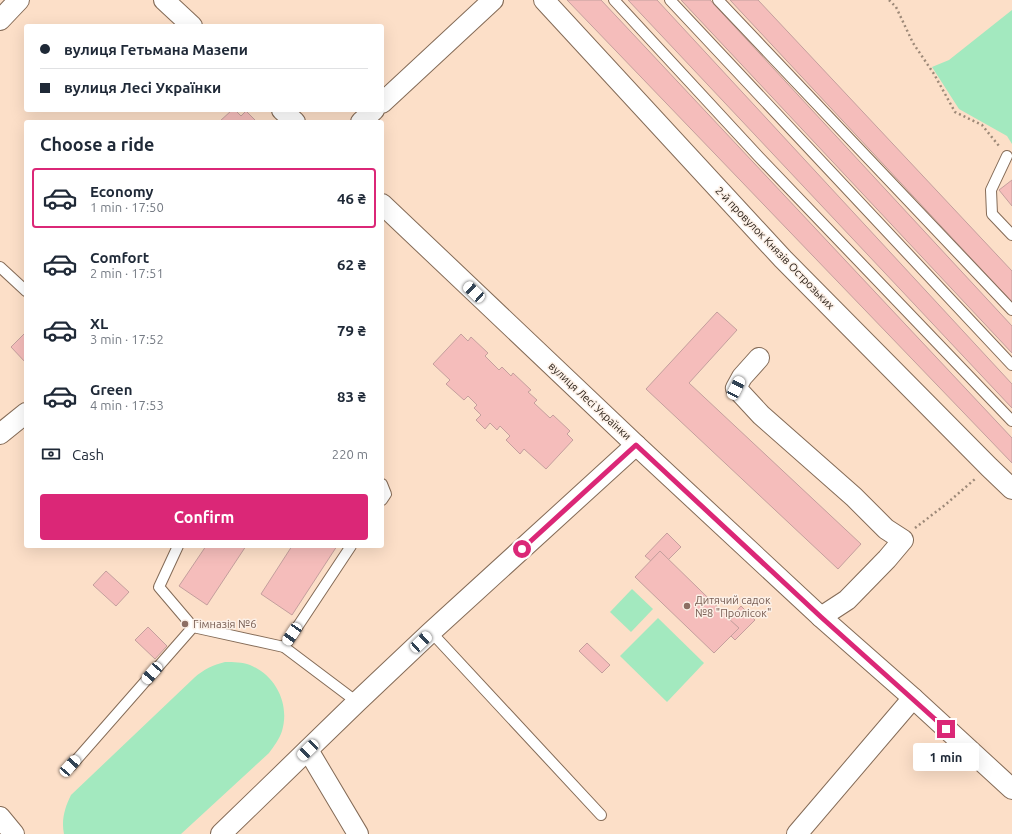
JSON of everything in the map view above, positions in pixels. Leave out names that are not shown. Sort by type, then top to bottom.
[{"type":"street","points":[[0,20],[19,0]]},
{"type":"street","points":[[164,0],[190,24]]},
{"type":"street","points":[[384,101],[493,0]]},
{"type":"street","name":"2-й провулок Князів Острозьких","points":[[544,0],[783,258],[989,468],[1012,489]]},
{"type":"street","points":[[284,112],[293,120]]},
{"type":"street","points":[[363,120],[372,112]]},
{"type":"street","name":"вулиця Лесі Українки","points":[[384,206],[636,445],[821,617],[913,698],[1012,789]]},
{"type":"street","points":[[759,358],[742,377],[736,388],[761,415],[854,498],[886,529],[903,540],[887,559],[847,600],[821,617]]},
{"type":"street","points":[[0,434],[24,416]]},
{"type":"street","points":[[221,834],[431,632],[636,445]]},
{"type":"street","points":[[797,834],[913,698]]},
{"type":"street","points":[[308,750],[358,834]]},
{"type":"street","points":[[0,818],[14,834]]},
{"type":"lane","points":[[614,0],[759,156],[1012,421]]},
{"type":"lane","points":[[670,0],[1012,365]]},
{"type":"lane","points":[[718,0],[1012,310]]},
{"type":"lane","points":[[1007,156],[991,190],[992,214],[1012,235]]},
{"type":"lane","points":[[0,267],[24,289]]},
{"type":"lane","points":[[177,548],[159,587],[193,627],[284,647],[357,702]]},
{"type":"lane","points":[[284,647],[350,548]]},
{"type":"lane","points":[[70,766],[193,627]]},
{"type":"lane","points":[[431,632],[600,815]]},
{"type":"path","points":[[889,0],[896,7],[913,43],[934,74],[955,112],[982,125],[1007,156]]},
{"type":"path","points":[[918,525],[945,505],[989,468]]},
{"type":"green space","points":[[1012,10],[1012,144],[1007,136],[959,109],[932,67],[949,60]]},
{"type":"green space","points":[[632,589],[653,609],[631,632],[610,612]]},
{"type":"green space","points":[[658,618],[704,663],[667,702],[620,656]]},
{"type":"green space","points":[[225,662],[244,663],[259,670],[267,676],[279,692],[284,711],[284,721],[282,731],[269,753],[181,834],[64,834],[64,814],[71,795],[194,678],[201,672],[216,664]]},
{"type":"building","points":[[567,0],[601,0],[1012,438],[1012,463]]},
{"type":"building","points":[[628,0],[657,0],[1012,384],[1012,408]]},
{"type":"building","points":[[681,0],[710,0],[1012,326],[1012,353]]},
{"type":"building","points":[[730,0],[758,0],[1012,271],[1012,302]]},
{"type":"building","points":[[230,112],[237,112],[241,116],[247,112],[255,120],[221,120]]},
{"type":"building","points":[[1012,180],[1012,206],[999,190]]},
{"type":"building","points":[[717,312],[737,330],[689,383],[861,544],[838,569],[646,389]]},
{"type":"building","points":[[24,334],[24,361],[11,347]]},
{"type":"building","points":[[461,334],[468,341],[471,337],[488,353],[485,356],[499,370],[502,367],[511,376],[513,373],[531,390],[528,392],[537,400],[534,403],[550,418],[553,415],[570,431],[567,434],[573,440],[546,469],[524,449],[520,454],[506,440],[510,436],[500,426],[497,430],[490,423],[485,429],[476,420],[481,415],[474,408],[477,405],[468,396],[464,400],[446,384],[450,380],[433,364]]},
{"type":"building","points":[[667,533],[681,547],[668,560],[660,551],[651,561],[645,556]]},
{"type":"building","points":[[205,548],[245,548],[207,605],[179,586]]},
{"type":"building","points":[[291,548],[336,548],[292,615],[261,594]]},
{"type":"building","points":[[660,551],[739,628],[714,653],[635,577]]},
{"type":"building","points":[[106,571],[129,592],[116,606],[93,585]]},
{"type":"building","points":[[741,606],[755,620],[735,640],[731,636],[739,628],[729,619]]},
{"type":"building","points":[[148,627],[167,646],[155,659],[135,640]]},
{"type":"building","points":[[587,643],[610,665],[602,673],[579,651]]},
{"type":"place","name":"Дитячий садок №8 \"Пролісок\"","points":[[687,606]]},
{"type":"place","name":"Гімназія №6","points":[[185,624]]},
{"type":"route","points":[[522,549],[636,445],[821,617],[946,729]]}]
